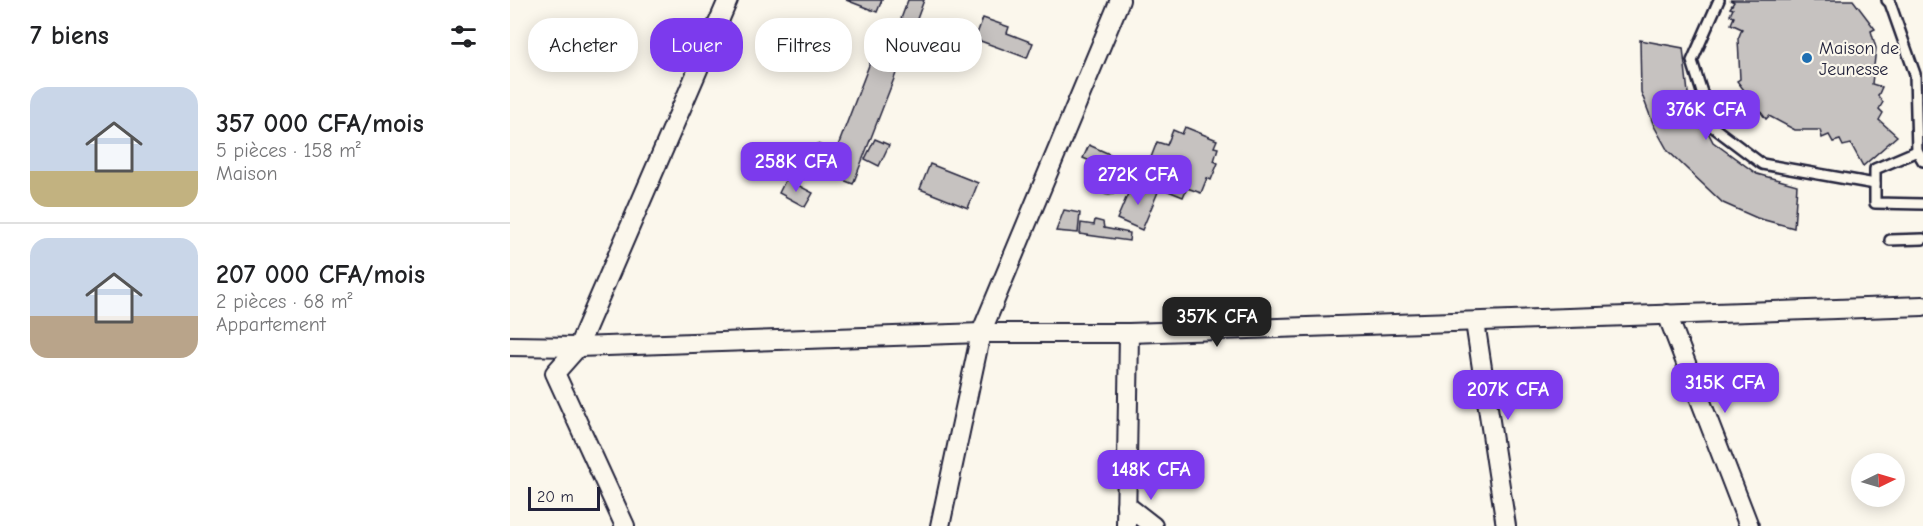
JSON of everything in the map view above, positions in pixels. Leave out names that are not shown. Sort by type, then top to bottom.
[{"type":"street","points":[[625,526],[555,373],[578,347],[728,0]]},
{"type":"street","points":[[940,526],[981,333],[1120,0]]},
{"type":"street","points":[[510,346],[578,347],[981,333],[1129,333],[1923,306]]},
{"type":"street","points":[[1667,314],[1749,526]]},
{"type":"street","points":[[1475,322],[1506,526]]},
{"type":"street","points":[[1126,526],[1129,333]]},
{"type":"street","points":[[1126,505],[1153,526]]},
{"type":"lane","points":[[1719,0],[1692,61],[1713,127],[1762,164],[1875,184]]},
{"type":"lane","points":[[1887,0],[1915,74],[1917,151],[1923,161]]},
{"type":"lane","points":[[1917,151],[1875,169],[1875,203],[1923,204]]},
{"type":"lane","points":[[1890,240],[1923,239]]},
{"type":"building","points":[[846,0],[882,0],[877,12]]},
{"type":"building","points":[[908,0],[924,0],[917,18],[901,18]]},
{"type":"building","points":[[1730,0],[1853,0],[1875,29],[1871,31],[1876,48],[1872,84],[1882,87],[1878,96],[1883,102],[1879,109],[1883,113],[1879,120],[1897,136],[1863,166],[1851,144],[1843,146],[1840,140],[1833,142],[1829,135],[1822,138],[1820,130],[1795,130],[1769,116],[1766,119],[1737,81],[1740,79],[1738,39],[1742,29],[1731,24],[1734,17],[1730,15],[1733,9],[1730,8],[1734,2]]},
{"type":"building","points":[[983,18],[1009,27],[1007,33],[1033,43],[1027,58],[982,42]]},
{"type":"building","points":[[1640,40],[1683,48],[1688,93],[1713,142],[1757,174],[1797,185],[1794,228],[1757,218],[1723,203],[1668,151],[1654,126],[1641,92]]},
{"type":"building","points":[[866,72],[897,72],[853,184],[809,166],[817,144],[836,151]]},
{"type":"building","points":[[1185,127],[1217,140],[1214,147],[1218,148],[1214,161],[1218,163],[1211,180],[1207,178],[1201,193],[1187,188],[1183,197],[1156,186],[1160,177],[1155,175],[1158,169],[1148,165],[1157,142],[1167,145],[1173,130],[1182,134]]},
{"type":"building","points":[[875,139],[889,145],[879,166],[865,159]]},
{"type":"building","points":[[1089,145],[1130,163],[1125,176],[1083,158]]},
{"type":"building","points":[[930,164],[978,183],[968,208],[920,189]]},
{"type":"building","points":[[1109,177],[1116,179],[1118,186],[1116,193],[1109,195],[1102,193],[1100,186],[1102,179]]},
{"type":"building","points":[[786,179],[813,193],[805,207],[779,193]]},
{"type":"building","points":[[1133,182],[1158,192],[1142,230],[1117,219]]},
{"type":"building","points":[[1064,210],[1080,213],[1078,233],[1056,231]]},
{"type":"building","points":[[1095,220],[1103,222],[1104,228],[1130,233],[1129,241],[1080,234],[1081,223],[1094,225]]},
{"type":"place","name":"Maison de Jeunesse","points":[[1807,58]]}]
